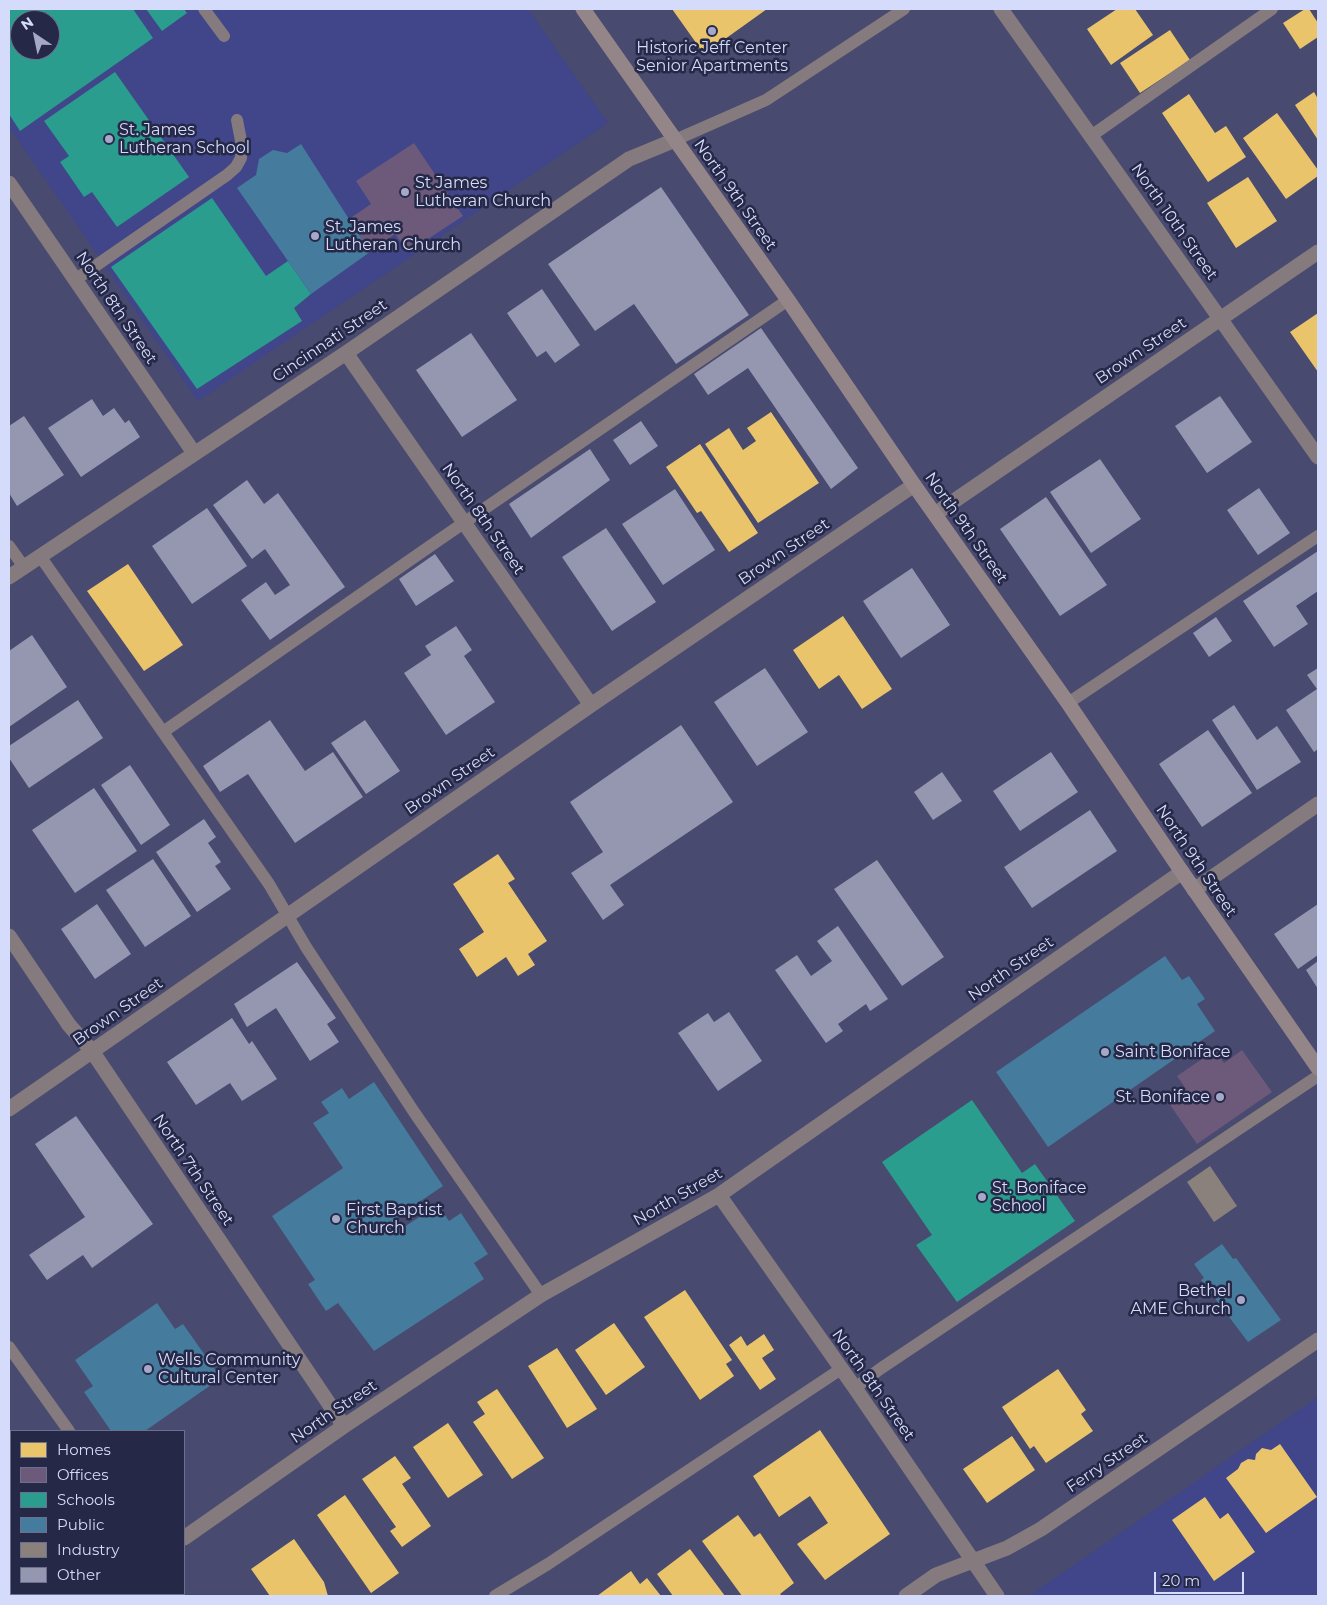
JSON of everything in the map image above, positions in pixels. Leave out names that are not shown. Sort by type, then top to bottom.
[{"type":"main road","name":"North 9th Street","points":[[582,9],[788,300],[914,485],[1068,703],[1194,890],[1318,1068]]},
{"type":"street","name":"North 10th Street","points":[[1001,9],[1318,457]]},
{"type":"street","name":"Cincinnati Street","points":[[9,577],[346,352],[629,159],[675,140]]},
{"type":"street","name":"North 8th Street","points":[[9,183],[194,453]]},
{"type":"street","name":"Brown Street","points":[[935,514],[1318,252]]},
{"type":"street","name":"North 8th Street","points":[[346,352],[591,705]]},
{"type":"street","name":"Brown Street","points":[[9,1109],[591,705],[914,485]]},
{"type":"street","points":[[1194,890],[1318,804]]},
{"type":"street","name":"North Street","points":[[185,1537],[344,1426],[541,1295],[719,1195],[1182,872]]},
{"type":"street","name":"North 7th Street","points":[[9,936],[69,1025],[92,1051],[344,1426]]},
{"type":"street","name":"North 8th Street","points":[[719,1195],[855,1388],[997,1596]]},
{"type":"street","name":"Ferry Street","points":[[906,1596],[936,1576],[1016,1544],[1041,1529],[1318,1340]]},
{"type":"lane","points":[[204,9],[224,36]]},
{"type":"lane","points":[[675,140],[766,100],[904,9]]},
{"type":"lane","points":[[1091,136],[1272,9]]},
{"type":"lane","points":[[75,280],[236,167],[241,158],[242,146],[237,120]]},
{"type":"lane","points":[[162,732],[788,300]]},
{"type":"lane","points":[[1068,703],[1318,536]]},
{"type":"lane","points":[[9,546],[24,567]]},
{"type":"lane","points":[[40,556],[269,884],[306,946],[414,1112],[541,1295]]},
{"type":"lane","points":[[855,1388],[880,1369],[1318,1076]]},
{"type":"lane","points":[[9,1347],[68,1430]]},
{"type":"lane","points":[[495,1596],[548,1564],[841,1369]]},
{"type":"shaded area","points":[[9,9],[528,9],[608,123],[198,401],[9,127]]},
{"type":"shaded area","points":[[1318,1397],[1318,1596],[1029,1596]]},
{"type":"building: Homes","name":"Historic Jeff Center Senior Apartments","points":[[672,9],[767,9],[704,54]]},
{"type":"building: Homes","points":[[1117,9],[1135,9],[1153,35],[1111,65],[1087,29]]},
{"type":"building: Homes","points":[[1305,9],[1309,9],[1318,23],[1318,37],[1300,49],[1283,23]]},
{"type":"building: Homes","points":[[1170,30],[1190,60],[1140,93],[1120,63]]},
{"type":"building: Homes","points":[[1314,92],[1318,99],[1318,140],[1295,105]]},
{"type":"building: Homes","points":[[1189,94],[1215,133],[1226,126],[1246,157],[1208,182],[1162,113]]},
{"type":"building: Homes","points":[[1277,113],[1318,170],[1318,176],[1286,199],[1243,138]]},
{"type":"building: Homes","points":[[1248,177],[1277,221],[1236,248],[1207,203]]},
{"type":"building: Homes","points":[[1318,313],[1318,372],[1290,332]]},
{"type":"building: Homes","points":[[771,412],[819,483],[758,523],[705,444],[729,428],[743,450],[756,441],[747,428]]},
{"type":"building: Homes","points":[[700,444],[758,533],[729,552],[701,511],[697,513],[666,467]]},
{"type":"building: Homes","points":[[128,564],[183,645],[144,671],[87,591]]},
{"type":"building: Homes","points":[[843,616],[892,689],[862,709],[839,675],[819,689],[793,650]]},
{"type":"building: Homes","points":[[498,854],[515,879],[508,883],[547,941],[528,954],[535,965],[518,976],[506,957],[477,977],[459,949],[484,932],[453,884]]},
{"type":"building: Homes","points":[[685,1290],[732,1360],[726,1364],[734,1376],[700,1400],[644,1317]]},
{"type":"building: Homes","points":[[614,1323],[645,1367],[606,1395],[575,1350]]},
{"type":"building: Homes","points":[[764,1334],[774,1350],[762,1358],[776,1379],[760,1390],[729,1345],[741,1336],[747,1346]]},
{"type":"building: Homes","points":[[557,1348],[597,1409],[567,1428],[528,1366]]},
{"type":"building: Homes","points":[[1058,1369],[1086,1410],[1081,1414],[1093,1431],[1046,1463],[1034,1446],[1030,1449],[1002,1407]]},
{"type":"building: Homes","points":[[497,1389],[544,1458],[512,1479],[473,1422],[485,1414],[477,1402]]},
{"type":"building: Homes","points":[[448,1423],[483,1475],[448,1498],[413,1447]]},
{"type":"building: Homes","points":[[820,1430],[890,1534],[825,1580],[797,1544],[828,1523],[810,1496],[779,1517],[753,1476]]},
{"type":"building: Homes","points":[[1012,1436],[1035,1470],[987,1503],[963,1469]]},
{"type":"building: Homes","points":[[1280,1444],[1317,1497],[1266,1533],[1226,1478],[1238,1469],[1241,1463],[1248,1459],[1255,1460],[1256,1454],[1262,1448],[1271,1450]]},
{"type":"building: Homes","points":[[395,1456],[411,1478],[402,1484],[431,1526],[402,1547],[390,1531],[396,1527],[362,1479]]},
{"type":"building: Homes","points":[[345,1495],[399,1573],[371,1593],[317,1515]]},
{"type":"building: Homes","points":[[1205,1497],[1220,1519],[1228,1513],[1255,1552],[1214,1581],[1172,1520]]},
{"type":"building: Homes","points":[[738,1515],[754,1537],[760,1533],[794,1583],[780,1594],[782,1596],[742,1596],[702,1541]]},
{"type":"building: Homes","points":[[294,1539],[324,1582],[328,1596],[270,1596],[251,1569]]},
{"type":"building: Homes","points":[[690,1549],[725,1596],[673,1596],[657,1574]]},
{"type":"building: Homes","points":[[631,1571],[640,1584],[647,1578],[661,1596],[597,1596]]},
{"type":"building: Offices","name":"St James Lutheran Church","points":[[414,143],[463,216],[408,252],[395,234],[370,252],[349,219],[371,204],[356,181]]},
{"type":"building: Offices","name":"St. Boniface","points":[[1215,1050],[1224,1063],[1242,1050],[1272,1092],[1197,1144],[1168,1102],[1186,1089],[1177,1076]]},
{"type":"building: Schools","points":[[9,9],[133,9],[153,38],[20,131],[9,114]]},
{"type":"building: Schools","points":[[146,9],[184,9],[187,13],[162,31]]},
{"type":"building: Schools","name":"St. James Lutheran School","points":[[115,72],[189,177],[117,227],[92,192],[84,197],[60,162],[69,156],[44,121]]},
{"type":"building: Schools","points":[[212,198],[266,276],[288,261],[311,294],[294,308],[302,321],[197,389],[111,267]]},
{"type":"building: Schools","name":"St. Boniface School","points":[[972,1100],[1022,1173],[1035,1164],[1075,1221],[957,1302],[916,1245],[932,1235],[882,1162]]},
{"type":"building: Public","name":"St. James Lutheran Church","points":[[301,144],[370,252],[311,294],[237,188],[256,175],[259,159],[273,150],[287,153]]},
{"type":"building: Public","name":"Saint Boniface","points":[[1165,956],[1182,980],[1189,976],[1205,999],[1197,1004],[1215,1031],[1048,1147],[996,1072]]},
{"type":"building: Public","name":"First Baptist Church","points":[[374,1082],[443,1186],[397,1217],[404,1227],[438,1205],[449,1221],[461,1213],[488,1254],[474,1263],[484,1279],[374,1351],[338,1303],[326,1311],[308,1284],[315,1280],[272,1216],[343,1168],[313,1123],[329,1113],[321,1102],[342,1088],[349,1099]]},
{"type":"building: Public","name":"Bethel AME Church","points":[[1222,1244],[1233,1259],[1236,1258],[1281,1320],[1248,1342],[1201,1280],[1204,1278],[1194,1264]]},
{"type":"building: Public","name":"Wells Community Cultural Center","points":[[157,1303],[175,1329],[183,1324],[221,1378],[146,1430],[110,1430],[84,1392],[93,1386],[75,1360]]},
{"type":"building: Industry","points":[[1210,1166],[1237,1206],[1214,1222],[1187,1182]]},
{"type":"building: Other","points":[[661,187],[749,315],[676,364],[634,304],[595,331],[548,264]]},
{"type":"building: Other","points":[[542,289],[580,345],[555,363],[546,351],[537,357],[507,313]]},
{"type":"building: Other","points":[[761,328],[858,468],[831,489],[748,368],[708,395],[694,374]]},
{"type":"building: Other","points":[[471,333],[517,400],[462,437],[416,370]]},
{"type":"building: Other","points":[[1220,396],[1252,442],[1207,473],[1175,426]]},
{"type":"building: Other","points":[[92,399],[103,416],[114,408],[125,423],[129,420],[140,437],[81,477],[48,428]]},
{"type":"building: Other","points":[[24,416],[64,475],[17,506],[9,493],[9,426]]},
{"type":"building: Other","points":[[641,421],[658,446],[630,465],[613,440]]},
{"type":"building: Other","points":[[590,449],[610,480],[531,538],[509,504]]},
{"type":"building: Other","points":[[1100,459],[1141,519],[1091,553],[1050,492]]},
{"type":"building: Other","points":[[247,480],[264,504],[278,493],[345,587],[270,640],[241,600],[266,582],[275,595],[290,585],[265,549],[252,559],[213,505]]},
{"type":"building: Other","points":[[1259,488],[1290,533],[1258,555],[1227,510]]},
{"type":"building: Other","points":[[675,489],[715,550],[663,585],[622,524]]},
{"type":"building: Other","points":[[1046,497],[1107,585],[1060,616],[1000,529]]},
{"type":"building: Other","points":[[207,508],[247,566],[192,604],[152,546]]},
{"type":"building: Other","points":[[606,528],[656,602],[612,631],[562,557]]},
{"type":"building: Other","points":[[1318,551],[1318,591],[1296,606],[1308,624],[1274,647],[1243,601]]},
{"type":"building: Other","points":[[435,554],[454,581],[416,606],[399,579]]},
{"type":"building: Other","points":[[912,568],[950,625],[901,658],[863,601]]},
{"type":"building: Other","points":[[1216,617],[1232,641],[1209,657],[1193,633]]},
{"type":"building: Other","points":[[456,626],[472,650],[464,656],[495,702],[446,735],[404,673],[431,655],[425,646]]},
{"type":"building: Other","points":[[32,635],[67,687],[9,727],[9,651]]},
{"type":"building: Other","points":[[765,668],[808,732],[757,766],[714,702]]},
{"type":"building: Other","points":[[1318,668],[1318,749],[1314,752],[1286,710],[1317,689],[1307,675]]},
{"type":"building: Other","points":[[78,700],[103,738],[29,788],[9,758],[9,746]]},
{"type":"building: Other","points":[[1234,705],[1257,740],[1277,726],[1301,762],[1257,790],[1212,720]]},
{"type":"building: Other","points":[[270,720],[305,771],[333,752],[363,797],[295,843],[248,774],[220,792],[203,766]]},
{"type":"building: Other","points":[[365,720],[400,771],[366,794],[331,743]]},
{"type":"building: Other","points":[[681,725],[733,802],[610,885],[624,905],[603,920],[571,873],[603,852],[570,802]]},
{"type":"building: Other","points":[[1208,730],[1252,793],[1202,827],[1159,764]]},
{"type":"building: Other","points":[[1051,752],[1078,792],[1020,831],[993,791]]},
{"type":"building: Other","points":[[130,765],[170,825],[141,845],[101,785]]},
{"type":"building: Other","points":[[942,772],[962,801],[933,820],[914,792]]},
{"type":"building: Other","points":[[94,788],[137,851],[75,893],[32,830]]},
{"type":"building: Other","points":[[1090,810],[1117,851],[1032,908],[1004,867]]},
{"type":"building: Other","points":[[204,819],[216,837],[208,843],[221,862],[215,866],[231,889],[197,912],[156,852]]},
{"type":"building: Other","points":[[153,859],[191,916],[145,947],[106,890]]},
{"type":"building: Other","points":[[877,860],[944,957],[902,986],[834,889]]},
{"type":"building: Other","points":[[97,904],[131,954],[95,979],[61,929]]},
{"type":"building: Other","points":[[1318,904],[1318,955],[1298,969],[1274,934]]},
{"type":"building: Other","points":[[838,926],[888,999],[870,1011],[866,1004],[838,1024],[843,1031],[826,1043],[775,970],[797,955],[811,976],[832,961],[817,941]]},
{"type":"building: Other","points":[[1318,961],[1318,989],[1306,970]]},
{"type":"building: Other","points":[[297,962],[336,1018],[327,1024],[339,1042],[310,1061],[276,1008],[247,1027],[234,1004]]},
{"type":"building: Other","points":[[729,1012],[762,1061],[718,1091],[678,1033],[708,1013],[714,1022]]},
{"type":"building: Other","points":[[232,1018],[249,1044],[252,1041],[277,1079],[242,1101],[230,1083],[196,1105],[167,1062]]},
{"type":"building: Other","points":[[76,1116],[153,1224],[92,1268],[83,1255],[47,1280],[29,1255],[85,1217],[35,1144]]},
{"type":"place","name":"Historic Jeff Center Senior Apartments","points":[[712,31]]},
{"type":"place","name":"St. James Lutheran School","points":[[109,139]]},
{"type":"place","name":"St James Lutheran Church","points":[[405,192]]},
{"type":"place","name":"St. James Lutheran Church","points":[[315,236]]},
{"type":"place","name":"Saint Boniface","points":[[1105,1052]]},
{"type":"place","name":"St. Boniface","points":[[1220,1097]]},
{"type":"place","name":"St. Boniface School","points":[[982,1197]]},
{"type":"place","name":"First Baptist Church","points":[[336,1219]]},
{"type":"place","name":"Bethel AME Church","points":[[1241,1300]]},
{"type":"place","name":"Wells Community Cultural Center","points":[[148,1369]]}]
